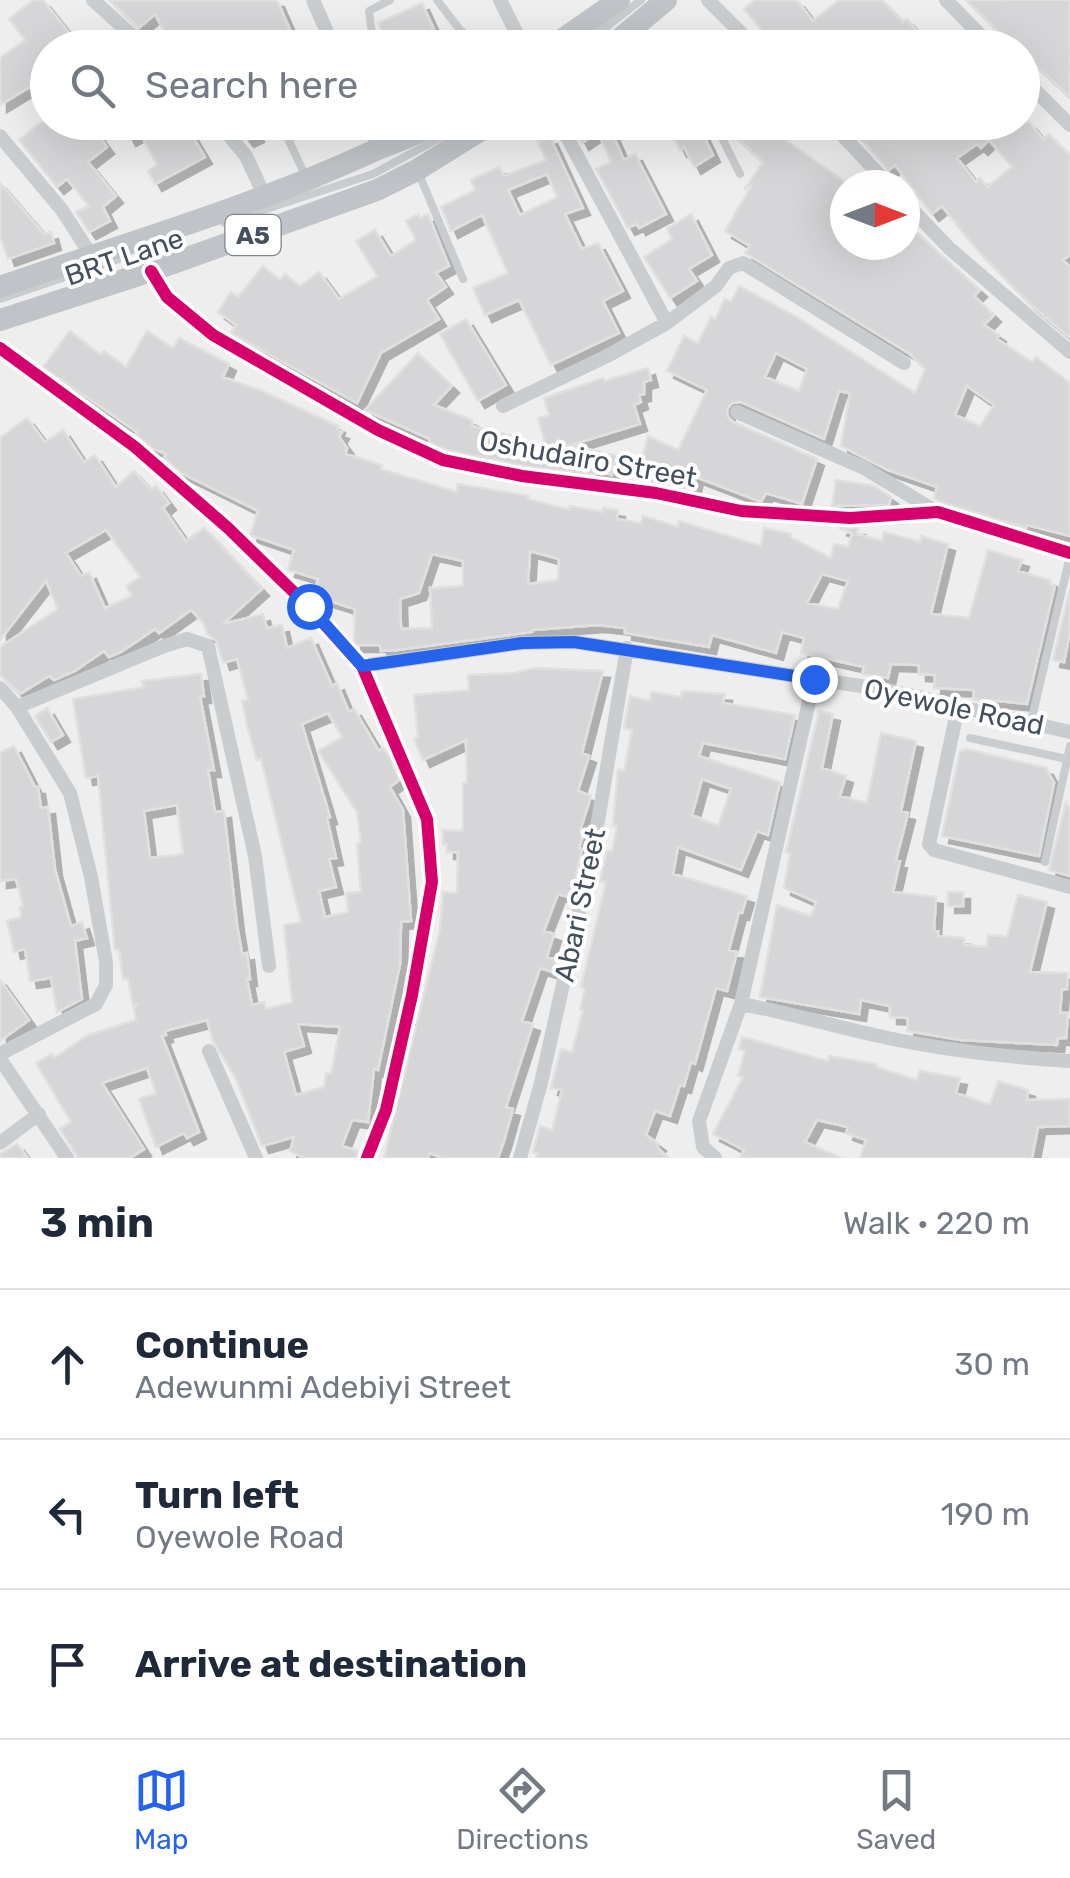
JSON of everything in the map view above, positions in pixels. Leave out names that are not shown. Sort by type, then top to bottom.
[{"type":"highway","points":[[576,30],[619,0]]},
{"type":"highway","points":[[640,12],[666,0]]},
{"type":"highway","name":"A5","points":[[0,287],[265,197],[396,140]]},
{"type":"highway","name":"A5","points":[[0,320],[312,215],[417,170],[465,140]]},
{"type":"street","points":[[93,0],[126,30]]},
{"type":"street","points":[[313,0],[326,30]]},
{"type":"street","points":[[500,0],[515,30]]},
{"type":"street","points":[[708,0],[738,30]]},
{"type":"street","points":[[946,0],[975,30]]},
{"type":"street","points":[[1040,95],[1070,124]]},
{"type":"street","points":[[0,136],[62,210],[91,255]]},
{"type":"street","points":[[233,140],[246,156],[265,197]]},
{"type":"street","points":[[376,140],[380,148]]},
{"type":"street","points":[[570,140],[667,323]]},
{"type":"street","points":[[847,140],[875,170]]},
{"type":"street","points":[[920,218],[949,248],[1070,352]]},
{"type":"street","points":[[503,406],[667,323],[716,286],[729,268],[742,264],[904,364]]},
{"type":"street","name":"Oshudairo Street","points":[[150,271],[167,297],[213,335],[362,421],[444,460],[741,511],[850,518],[938,512],[1070,554]]},
{"type":"street","points":[[0,348],[135,447],[228,528],[309,606],[362,666],[427,819],[432,882],[386,1110],[367,1158]]},
{"type":"street","points":[[737,412],[864,468],[938,512]]},
{"type":"street","points":[[17,707],[164,646],[187,639],[208,646],[255,856],[269,966]]},
{"type":"street","name":"Oyewole Road","points":[[362,666],[522,643],[574,642],[886,690],[1070,732]]},
{"type":"street","name":"Abari Street","points":[[520,1158],[541,1083],[594,845],[627,648]]},
{"type":"street","points":[[715,1158],[703,1147],[700,1121],[741,1004],[814,679]]},
{"type":"street","points":[[0,688],[17,707],[70,793],[91,877],[106,962],[106,985],[96,1004],[0,1056],[67,1158]]},
{"type":"street","points":[[958,707],[929,844],[934,850],[1070,887]]},
{"type":"street","points":[[741,1004],[872,1034],[1023,1058],[1070,1061]]},
{"type":"street","points":[[209,1051],[256,1158]]},
{"type":"street","points":[[0,1143],[40,1114]]},
{"type":"lane","points":[[372,30],[369,12],[390,0]]},
{"type":"lane","points":[[437,0],[461,30]]},
{"type":"lane","points":[[610,30],[640,12]]},
{"type":"lane","points":[[289,140],[308,181]]},
{"type":"lane","points":[[222,224],[373,174],[435,140]]},
{"type":"lane","points":[[723,140],[740,174]]},
{"type":"lane","points":[[417,170],[463,279]]},
{"type":"lane","name":"BRT Lane","points":[[0,299],[130,255]]},
{"type":"lane","points":[[1031,722],[1070,554]]},
{"type":"lane","points":[[970,738],[1067,759]]},
{"type":"lane","points":[[1045,862],[1070,746]]},
{"type":"building","points":[[33,0],[43,0],[67,30],[30,30],[30,87],[0,105],[0,58],[25,40],[9,19]]},
{"type":"building","points":[[109,0],[277,0],[290,30],[163,30],[155,14],[139,28]]},
{"type":"building","points":[[755,0],[797,0],[813,21],[839,0],[882,0],[916,30],[762,30],[744,9]]},
{"type":"building","points":[[966,0],[1070,0],[1070,97],[1040,70],[1040,30],[997,30]]},
{"type":"building","points":[[422,3],[434,30],[381,30],[378,23]]},
{"type":"building","points":[[30,131],[30,140],[102,140],[107,147],[88,162],[116,196],[103,207],[110,221],[89,232],[76,212],[89,206],[67,179],[57,187],[19,140]]},
{"type":"building","points":[[1049,134],[1070,156],[1070,255],[1063,260],[1070,267],[1070,338],[976,249],[942,206],[932,214],[920,198],[920,170],[899,170],[895,165],[889,170],[861,140],[989,140],[1040,140],[1040,135],[1043,139]],"holes":[[[989,140],[1012,167],[987,187],[980,178],[976,182],[957,158],[977,144],[981,148]]]},
{"type":"building","points":[[144,140],[195,140],[205,157],[155,184],[148,171],[157,165]]},
{"type":"building","points":[[551,140],[583,208],[565,214],[582,249],[598,243],[623,291],[603,301],[619,333],[551,365],[519,300],[485,315],[473,288],[508,273],[482,215],[451,231],[441,207],[475,190],[471,180],[499,167],[504,176],[546,160],[538,142]],"holes":[[[547,174],[557,197],[520,215],[508,190]]]},
{"type":"building","points":[[601,140],[615,140],[624,160],[635,154],[666,214],[639,228],[637,224],[628,228],[596,169],[611,162]]},
{"type":"building","points":[[675,140],[706,140],[713,155],[694,167],[684,147],[680,150]]},
{"type":"building","points":[[740,140],[786,140],[830,171],[830,260],[920,260],[920,236],[980,290],[974,296],[994,315],[984,325],[999,335],[997,339],[1032,362],[1036,357],[1070,383],[1070,536],[1027,525],[1026,528],[941,502],[934,498],[937,487],[888,470],[841,446],[850,393],[839,391],[824,439],[741,402],[732,403],[727,409],[733,422],[817,459],[802,504],[766,493],[761,502],[696,477],[693,490],[636,480],[648,436],[678,450],[707,390],[667,371],[684,336],[698,343],[711,317],[715,319],[725,299],[731,302],[739,286],[795,316],[915,393],[925,369],[910,354],[745,253],[750,246],[725,231],[751,186],[744,190],[763,162]],"holes":[[[776,353],[807,369],[799,391],[765,377]],[[967,386],[994,405],[980,426],[955,415]]]},
{"type":"building","points":[[0,183],[44,234],[51,232],[54,243],[8,259],[0,236]]},
{"type":"building","points":[[418,214],[420,218],[428,214],[449,266],[436,273],[446,287],[427,300],[439,319],[381,353],[357,403],[231,333],[236,325],[218,312],[231,292],[238,297],[263,266],[280,280],[285,274],[300,286],[319,272],[339,299],[377,276],[356,241],[375,230],[391,256],[416,240],[406,221]]},
{"type":"building","points":[[691,214],[712,255],[689,269],[697,281],[670,298],[644,257],[672,239],[667,229]]},
{"type":"building","points":[[466,319],[506,385],[478,401],[440,334]]},
{"type":"building","points":[[70,331],[101,355],[104,351],[126,367],[147,331],[173,348],[179,338],[229,364],[223,377],[338,426],[346,454],[457,492],[458,484],[529,496],[528,499],[570,510],[570,506],[602,512],[603,508],[618,510],[617,519],[641,523],[643,516],[678,527],[679,521],[761,546],[764,528],[791,534],[790,537],[831,558],[834,544],[848,547],[852,533],[839,528],[858,528],[857,534],[882,541],[884,532],[920,542],[921,536],[948,544],[931,614],[969,618],[988,550],[1022,560],[1018,571],[1055,585],[1027,704],[989,703],[973,699],[974,690],[934,688],[935,675],[919,674],[919,665],[891,664],[888,678],[862,674],[864,667],[801,653],[804,638],[782,632],[776,653],[712,635],[709,647],[598,625],[532,630],[397,650],[357,645],[355,609],[313,596],[318,579],[288,570],[294,550],[250,535],[258,511],[181,473],[164,458],[166,454],[152,448],[137,432],[43,367]],"holes":[[[530,551],[559,559],[558,580],[528,584]],[[432,554],[463,561],[463,586],[430,588],[432,628],[401,629],[400,599],[419,593]],[[822,574],[848,581],[838,609],[807,603]]]},
{"type":"building","points":[[418,353],[452,386],[434,405],[472,420],[472,426],[516,437],[514,445],[547,450],[538,418],[549,415],[544,398],[648,368],[651,380],[644,382],[644,394],[639,395],[641,402],[634,405],[640,424],[571,445],[616,456],[612,475],[596,471],[595,475],[446,450],[365,410]]},
{"type":"building","points":[[27,418],[45,442],[63,430],[84,462],[95,455],[116,487],[134,471],[151,490],[156,486],[169,503],[163,508],[186,541],[204,528],[262,589],[223,624],[263,614],[267,628],[282,625],[287,648],[311,638],[332,686],[337,683],[349,712],[354,709],[379,751],[383,748],[389,756],[399,780],[390,787],[403,810],[411,921],[401,922],[400,964],[378,1070],[374,1069],[368,1122],[352,1120],[342,1146],[358,1151],[357,1158],[304,1158],[290,1151],[294,1137],[262,1146],[207,1020],[165,1031],[162,1036],[199,1132],[187,1138],[184,1133],[156,1147],[139,1099],[156,1093],[147,1068],[102,1083],[144,1149],[130,1158],[78,1158],[60,1129],[71,1122],[36,1063],[52,1054],[54,1058],[88,1035],[136,1020],[134,1007],[139,1004],[133,1005],[128,979],[123,979],[119,949],[115,950],[98,776],[86,778],[73,699],[144,687],[142,681],[201,674],[204,696],[200,696],[214,770],[208,770],[215,812],[224,811],[237,925],[242,954],[247,953],[252,1005],[264,1002],[266,1009],[292,1002],[284,925],[301,922],[261,759],[257,760],[248,729],[242,701],[248,700],[237,659],[223,663],[216,640],[207,634],[204,624],[191,610],[159,633],[155,629],[121,652],[109,657],[104,651],[75,671],[54,680],[49,676],[20,694],[0,675],[0,647],[58,609],[46,581],[0,640],[0,438]],"holes":[[[106,530],[140,577],[126,586],[132,596],[105,608],[89,572],[81,576],[66,553]],[[328,713],[342,737],[318,751],[357,812],[361,843],[357,844],[361,892],[346,893],[348,912],[325,917],[319,891],[336,887],[329,859],[336,858],[327,818],[330,817],[302,724]],[[177,805],[183,854],[150,858],[144,811]],[[298,1024],[340,1027],[331,1074],[326,1073],[324,1087],[296,1095],[284,1052],[304,1046]]]},
{"type":"building","points":[[836,480],[874,486],[891,497],[889,505],[832,506]]},
{"type":"building","points":[[1070,589],[1070,632],[1064,662],[1053,660]]},
{"type":"building","points":[[535,668],[603,671],[582,753],[589,756],[578,791],[591,796],[580,831],[584,833],[579,848],[582,849],[571,898],[558,894],[544,931],[554,934],[547,957],[556,959],[552,972],[540,968],[522,1021],[533,1024],[506,1107],[513,1109],[504,1141],[498,1158],[443,1158],[429,1153],[428,1158],[384,1158],[440,929],[443,892],[457,893],[458,852],[447,852],[443,830],[463,831],[463,783],[467,783],[466,740],[423,760],[414,739],[418,737],[414,695],[469,690],[468,675]]},
{"type":"building","points":[[682,691],[725,694],[723,703],[795,715],[785,759],[703,743],[699,756],[780,782],[768,835],[757,831],[741,870],[678,847],[673,874],[747,896],[729,950],[737,952],[727,991],[716,988],[695,1064],[691,1062],[670,1116],[655,1111],[646,1135],[659,1144],[657,1147],[668,1158],[536,1158],[538,1154],[533,1152],[540,1126],[552,1130],[562,1090],[551,1088],[561,1049],[572,1052],[583,1010],[580,1009],[585,989],[581,987],[606,882],[600,881],[617,826],[613,826],[618,769],[624,771],[632,730],[624,728],[630,696],[650,701],[651,692],[681,697]],"holes":[[[702,779],[731,789],[718,826],[692,815]]]},
{"type":"building","points":[[47,708],[63,735],[51,742],[35,716]]},
{"type":"building","points":[[819,711],[833,714],[822,768],[846,776],[840,796],[867,803],[881,733],[916,741],[901,811],[908,813],[896,860],[900,861],[893,892],[936,897],[934,930],[938,936],[964,938],[964,945],[987,947],[988,935],[1007,937],[1018,895],[1047,902],[1030,972],[1068,973],[1060,1013],[1068,1013],[1066,1038],[1058,1038],[1057,1045],[961,1040],[907,1031],[908,1018],[890,1017],[890,1006],[861,1000],[859,1014],[760,997],[777,905],[811,916],[816,902],[784,888],[790,853],[786,852]]},
{"type":"building","points":[[14,746],[38,787],[41,808],[48,807],[55,869],[71,926],[82,922],[87,938],[75,941],[82,999],[57,1012],[51,978],[30,981],[25,949],[14,952],[7,921],[21,917],[23,906],[16,879],[0,881],[0,753]]},
{"type":"building","points":[[966,749],[1046,768],[1054,783],[1039,856],[942,836],[960,751]]},
{"type":"building","points":[[1066,802],[1070,810],[1070,876],[1049,870]]},
{"type":"building","points":[[948,892],[963,892],[963,906],[948,906]]},
{"type":"building","points":[[0,980],[29,1020],[0,1041]]},
{"type":"building","points":[[742,1037],[828,1061],[829,1056],[877,1064],[876,1067],[917,1080],[920,1071],[960,1078],[956,1093],[990,1105],[998,1081],[1028,1090],[1027,1100],[1070,1099],[1070,1126],[1038,1127],[1032,1158],[860,1158],[866,1140],[846,1133],[848,1127],[817,1120],[805,1142],[841,1158],[740,1158],[744,1150],[713,1134],[743,1077],[738,1076],[745,1051],[739,1049]]},
{"type":"building","points":[[17,1144],[28,1158],[0,1158],[0,1154]]},
{"type":"cycle path","points":[[151,271],[167,297],[213,335],[378,430],[443,460],[522,476],[656,493],[741,511],[850,518],[938,512],[1070,553]]},
{"type":"cycle path","points":[[0,348],[135,447],[228,528],[309,607],[362,666],[427,819],[432,882],[386,1110],[367,1158]]},
{"type":"route","points":[[309,606],[362,666],[522,643],[574,642],[814,679]]}]
